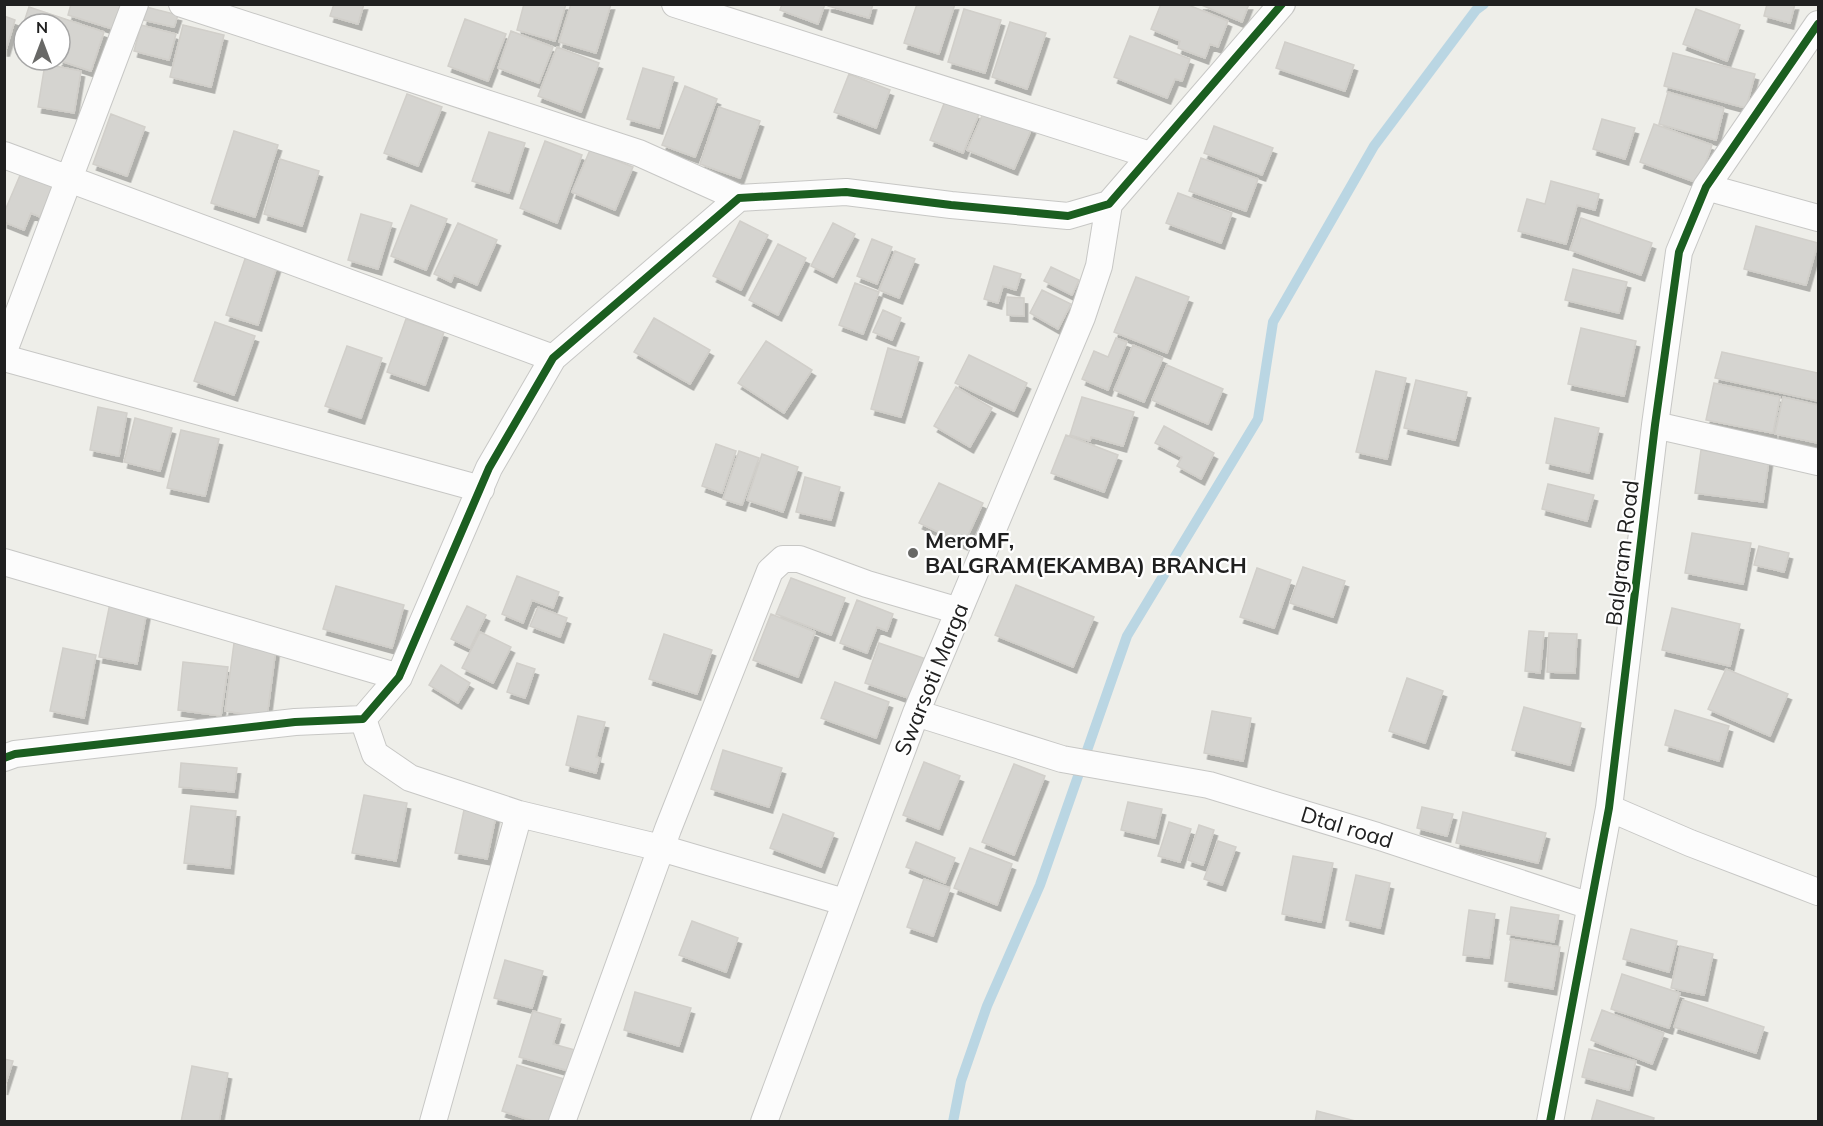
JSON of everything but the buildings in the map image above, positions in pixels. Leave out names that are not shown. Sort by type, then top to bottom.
[{"type":"street","points":[[4,351],[135,4]]},
{"type":"street","points":[[182,4],[639,153],[739,198],[846,192],[1068,216],[1109,204],[1282,4]]},
{"type":"street","points":[[675,4],[1150,155]]},
{"type":"street","name":"Balgram Road","points":[[1550,1122],[1609,808],[1655,425],[1679,252],[1707,187],[1818,24]]},
{"type":"street","points":[[4,155],[554,358]]},
{"type":"street","points":[[1707,187],[1818,218]]},
{"type":"street","points":[[8,754],[295,722],[363,719],[399,677],[489,468],[554,358],[739,198]]},
{"type":"street","name":"Swarsoti Marga","points":[[764,1122],[916,713],[1082,317],[1099,266],[1109,204]]},
{"type":"street","points":[[4,358],[481,489]]},
{"type":"street","points":[[1655,425],[1818,462]]},
{"type":"street","points":[[562,1122],[662,848],[770,571],[783,559],[799,559],[867,584],[958,611]]},
{"type":"street","points":[[4,561],[399,677]]},
{"type":"street","name":"Dtal road","points":[[916,713],[1068,760],[1209,785],[1377,836],[1590,906]]},
{"type":"street","points":[[363,719],[375,754],[410,778],[519,814],[662,848],[844,902]]},
{"type":"street","points":[[1609,808],[1690,843],[1818,892]]},
{"type":"street","points":[[433,1122],[519,814]]},
{"type":"waterway","points":[[953,1122],[961,1081],[987,1006],[1040,885],[1127,636],[1258,419],[1273,322],[1374,146],[1476,10],[1484,4]]},
{"type":"cycle path","points":[[4,758],[15,754],[295,722],[363,719],[399,677],[489,468],[553,358],[739,198],[846,192],[1068,216],[1109,204],[1282,4]]},
{"type":"cycle path","points":[[1550,1122],[1609,808],[1655,425],[1679,252],[1706,187],[1818,24]]},
{"type":"place","name":"MeroMF, BALGRAM(EKAMBA) BRANCH","points":[[913,553]]}]
